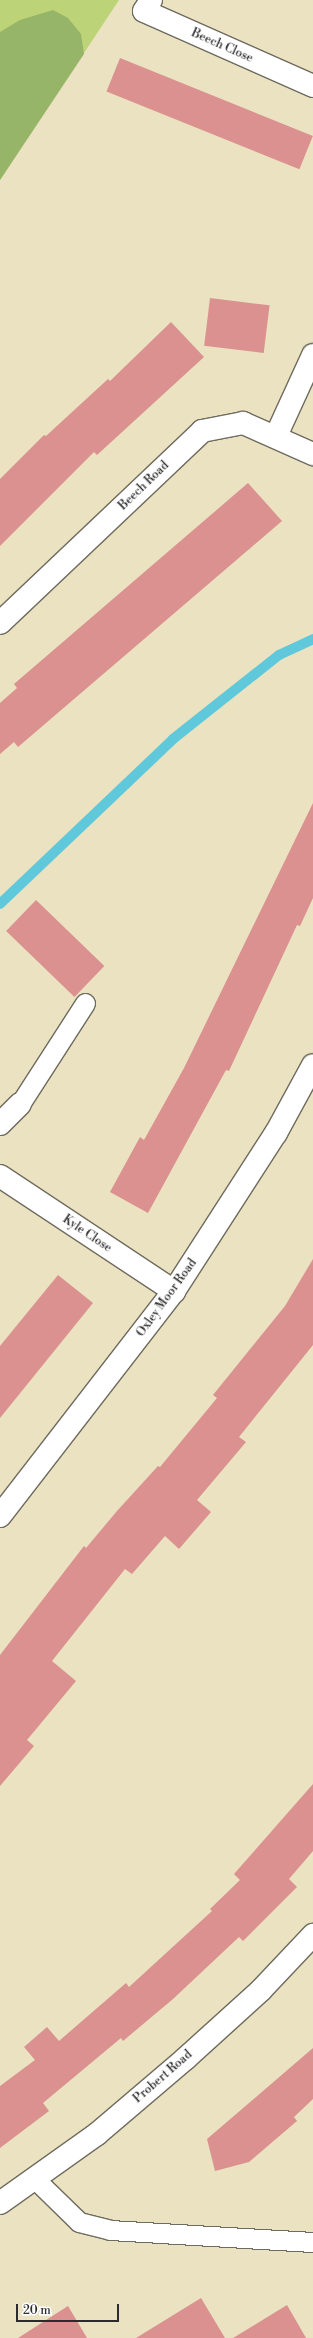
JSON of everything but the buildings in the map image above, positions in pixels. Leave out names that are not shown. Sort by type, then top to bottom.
[{"type":"street","name":"Beech Close","points":[[151,0],[144,11],[313,86]]},
{"type":"street","points":[[276,436],[313,355]]},
{"type":"street","name":"Beech Road","points":[[0,623],[202,431],[243,423],[276,436],[313,454]]},
{"type":"street","name":"Oxley Moor Road","points":[[0,1516],[174,1292],[272,1140],[313,1065]]},
{"type":"street","points":[[0,1124],[20,1104]]},
{"type":"street","name":"Kyle Close","points":[[0,1176],[174,1292]]},
{"type":"street","name":"Probert Road","points":[[0,2203],[36,2180],[97,2134],[185,2059],[261,1990],[313,1935]]},
{"type":"lane","points":[[20,1104],[86,1003]]},
{"type":"lane","points":[[36,2180],[79,2222],[110,2230],[313,2242]]},
{"type":"green space","points":[[0,0],[119,0],[0,180]]},
{"type":"green space","points":[[53,10],[68,18],[81,34],[84,54],[0,180],[0,32],[20,20]]},
{"type":"waterway","points":[[0,904],[173,739],[279,655],[313,639]]}]
